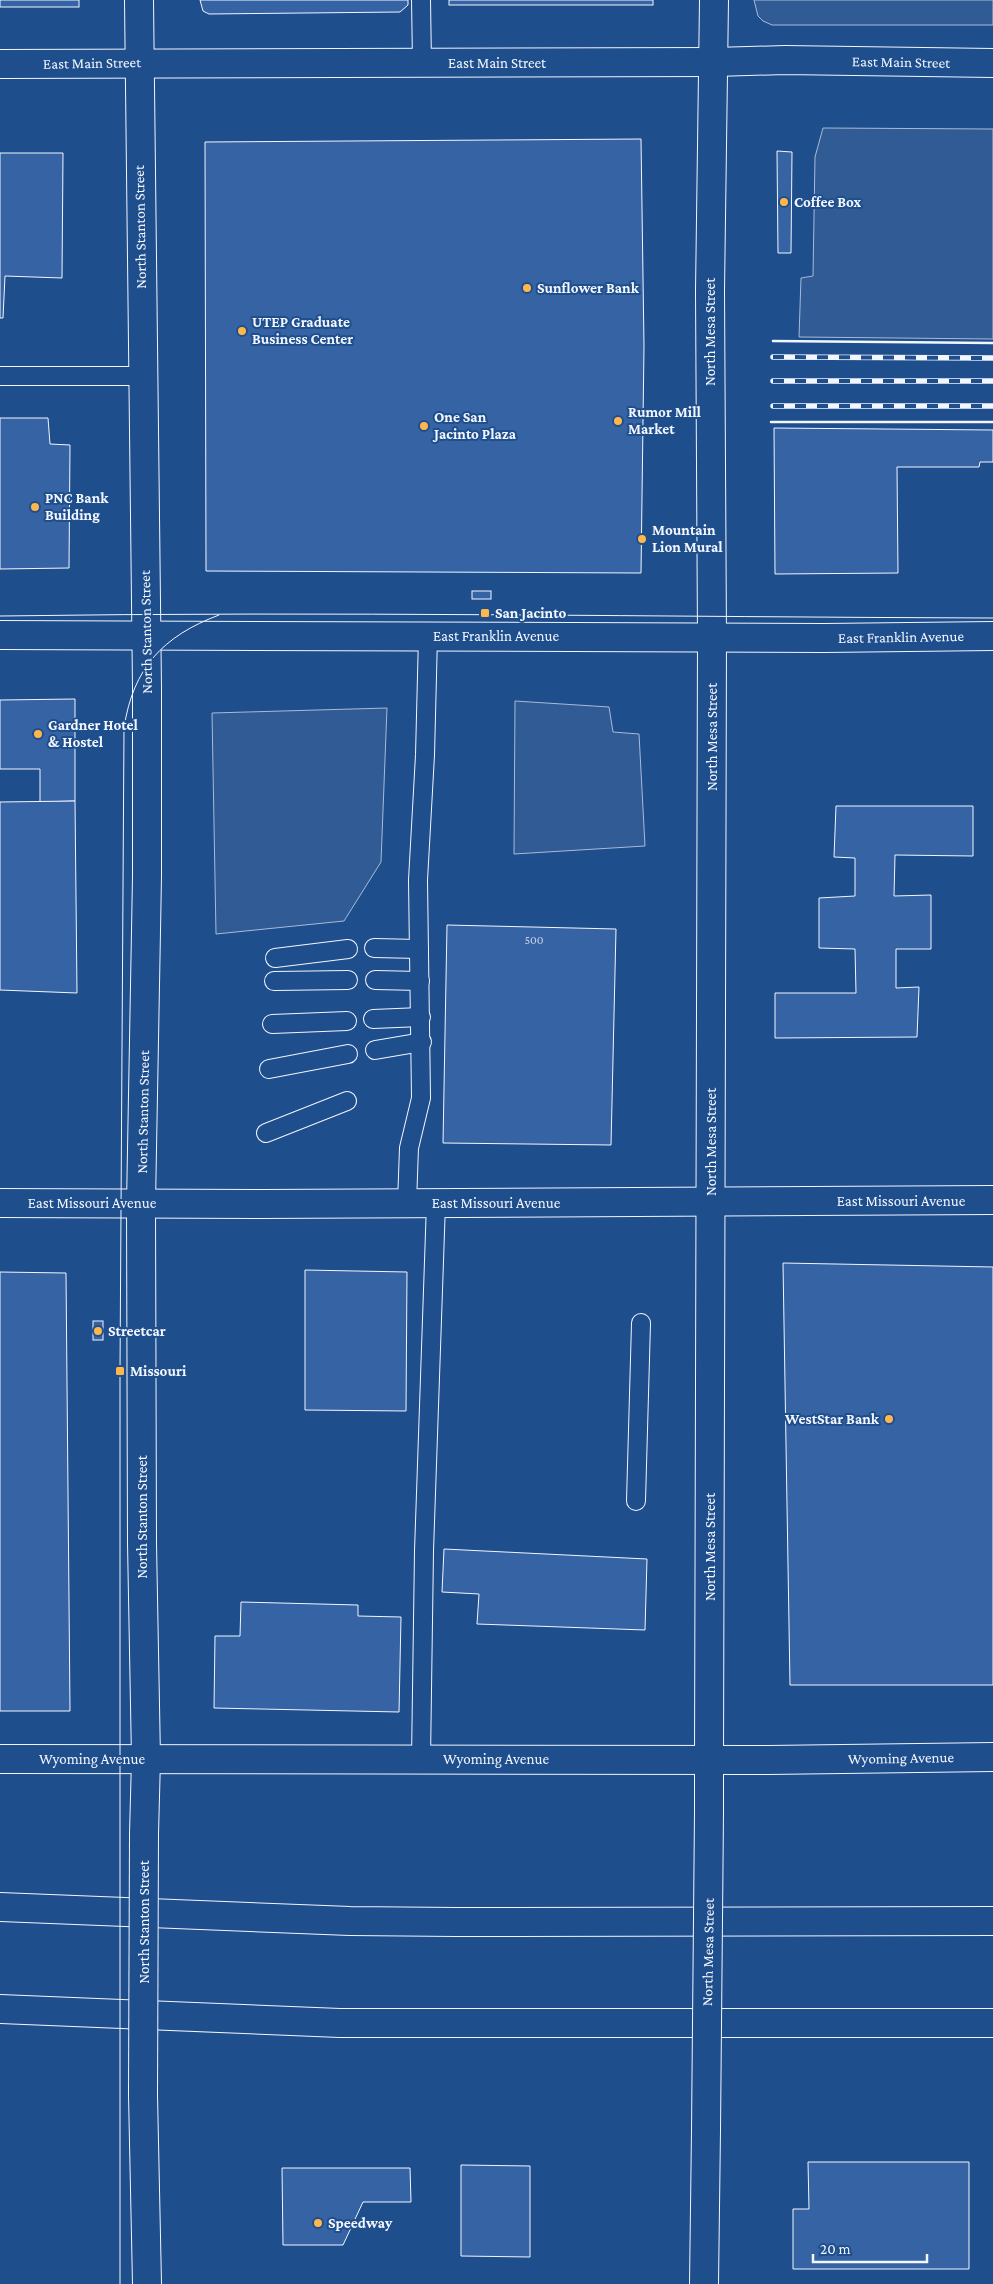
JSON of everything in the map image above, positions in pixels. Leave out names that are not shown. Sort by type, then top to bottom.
[{"type":"main road","name":"North Stanton Street","points":[[139,0],[138,62],[147,635],[147,876],[141,1204],[142,1543],[146,1759],[143,2095],[147,2284]]},
{"type":"main road","name":"North Mesa Street","points":[[704,2284],[710,1760],[712,637],[710,291],[715,62],[714,0]]},
{"type":"main road","name":"East Main Street","points":[[0,64],[138,62],[715,62],[784,60],[993,63]]},
{"type":"main road","name":"East Franklin Avenue","points":[[0,635],[147,635],[174,637],[993,636]]},
{"type":"main road","name":"East Missouri Avenue","points":[[0,1203],[993,1200]]},
{"type":"main road","name":"Wyoming Avenue","points":[[0,1759],[710,1760],[993,1757]]},
{"type":"main road","points":[[0,1907],[427,1922],[993,1921]]},
{"type":"main road","points":[[0,2009],[340,2023],[993,2023]]},
{"type":"lane","points":[[421,0],[422,63]]},
{"type":"lane","points":[[0,376],[142,376]]},
{"type":"lane","points":[[407,1203],[409,1148],[421,1098],[422,1042],[418,880],[425,755],[428,636]]},
{"type":"lane","points":[[374,948],[420,948]]},
{"type":"lane","points":[[275,958],[348,949]]},
{"type":"lane","points":[[274,981],[348,980]]},
{"type":"lane","points":[[375,980],[420,981]]},
{"type":"lane","points":[[373,1019],[421,1017]]},
{"type":"lane","points":[[272,1024],[347,1021]]},
{"type":"lane","points":[[376,1050],[422,1042]]},
{"type":"lane","points":[[269,1069],[348,1054]]},
{"type":"lane","points":[[266,1133],[347,1101]]},
{"type":"lane","points":[[421,1759],[424,1552],[436,1203]]},
{"type":"lane","points":[[636,1501],[641,1323]]},
{"type":"shaded area","points":[[754,0],[993,0],[993,25],[772,25],[763,21],[758,16]]},
{"type":"shaded area","points":[[823,128],[993,129],[993,339],[799,337],[801,278],[813,276],[815,157]]},
{"type":"shaded area","points":[[515,701],[609,707],[613,732],[639,734],[645,846],[514,854]]},
{"type":"shaded area","points":[[387,708],[381,862],[344,921],[216,934],[212,713]]},
{"type":"building","points":[[0,0],[79,0],[79,7],[0,7]]},
{"type":"building","points":[[200,0],[408,0],[408,5],[400,12],[209,14],[203,11]]},
{"type":"building","points":[[449,0],[653,0],[653,5],[449,5]]},
{"type":"building","name":"One San Jacinto Plaza","points":[[641,139],[644,346],[641,573],[206,571],[205,142]]},
{"type":"building","name":"Coffee Box","points":[[777,151],[792,152],[791,253],[778,253]]},
{"type":"building","points":[[0,153],[63,153],[62,278],[5,276],[3,318],[0,318]]},
{"type":"building","name":"PNC Bank Building","points":[[0,418],[48,418],[50,444],[70,445],[69,568],[0,569]]},
{"type":"building","points":[[774,428],[993,430],[993,462],[980,462],[979,467],[897,467],[898,573],[775,574]]},
{"type":"building","points":[[472,591],[491,591],[491,599],[472,599]]},
{"type":"building","name":"Gardner Hotel & Hostel","points":[[75,699],[75,801],[40,802],[40,769],[0,769],[0,700]]},
{"type":"building","points":[[75,801],[77,993],[0,990],[0,802]]},
{"type":"building","points":[[836,806],[973,806],[973,856],[895,855],[894,896],[931,895],[931,949],[896,949],[896,988],[919,987],[917,1037],[775,1038],[775,993],[856,993],[855,949],[819,948],[819,898],[855,896],[855,858],[834,857]]},
{"type":"building","points":[[447,925],[616,929],[611,1145],[443,1143]]},
{"type":"building","name":"WestStar Bank","points":[[783,1263],[993,1267],[993,1685],[790,1685]]},
{"type":"building","points":[[305,1270],[407,1272],[406,1411],[305,1410]]},
{"type":"building","points":[[0,1272],[66,1273],[70,1711],[0,1711]]},
{"type":"building","name":"Streetcar","points":[[93,1321],[103,1321],[103,1340],[93,1340]]},
{"type":"building","points":[[444,1549],[647,1559],[645,1630],[477,1624],[479,1594],[442,1592]]},
{"type":"building","points":[[241,1602],[358,1605],[358,1616],[401,1617],[399,1712],[214,1708],[215,1636],[240,1636]]},
{"type":"building","points":[[808,2162],[969,2162],[969,2269],[793,2269],[793,2209],[809,2209]]},
{"type":"building","points":[[461,2165],[530,2166],[530,2257],[461,2256]]},
{"type":"building","name":"Speedway","points":[[282,2168],[410,2168],[411,2202],[363,2202],[343,2245],[283,2245]]},
{"type":"tram line","points":[[0,616],[372,614],[993,618]]},
{"type":"tram line","points":[[120,2284],[120,1371],[124,728],[128,707],[135,688],[143,671],[154,657],[182,633],[199,623],[219,615]]},
{"type":"railway","points":[[773,357],[993,358]]},
{"type":"railway","points":[[773,381],[993,381]]},
{"type":"railway","points":[[773,406],[993,406]]},
{"type":"wall","points":[[773,341],[993,343]]},
{"type":"wall","points":[[771,422],[993,422]]},
{"type":"place","name":"Coffee Box","points":[[784,202]]},
{"type":"place","name":"Sunflower Bank","points":[[527,288]]},
{"type":"place","name":"UTEP Graduate Business Center","points":[[242,331]]},
{"type":"place","name":"Rumor Mill Market","points":[[618,421]]},
{"type":"place","name":"One San Jacinto Plaza","points":[[424,426]]},
{"type":"place","name":"PNC Bank Building","points":[[35,507]]},
{"type":"place","name":"Mountain Lion Mural","points":[[642,539]]},
{"type":"place","name":"San Jacinto","points":[[485,613]]},
{"type":"place","name":"Gardner Hotel & Hostel","points":[[38,734]]},
{"type":"place","name":"Streetcar","points":[[98,1331]]},
{"type":"place","name":"Missouri","points":[[120,1371]]},
{"type":"place","name":"WestStar Bank","points":[[889,1419]]},
{"type":"place","name":"Speedway","points":[[318,2223]]}]
